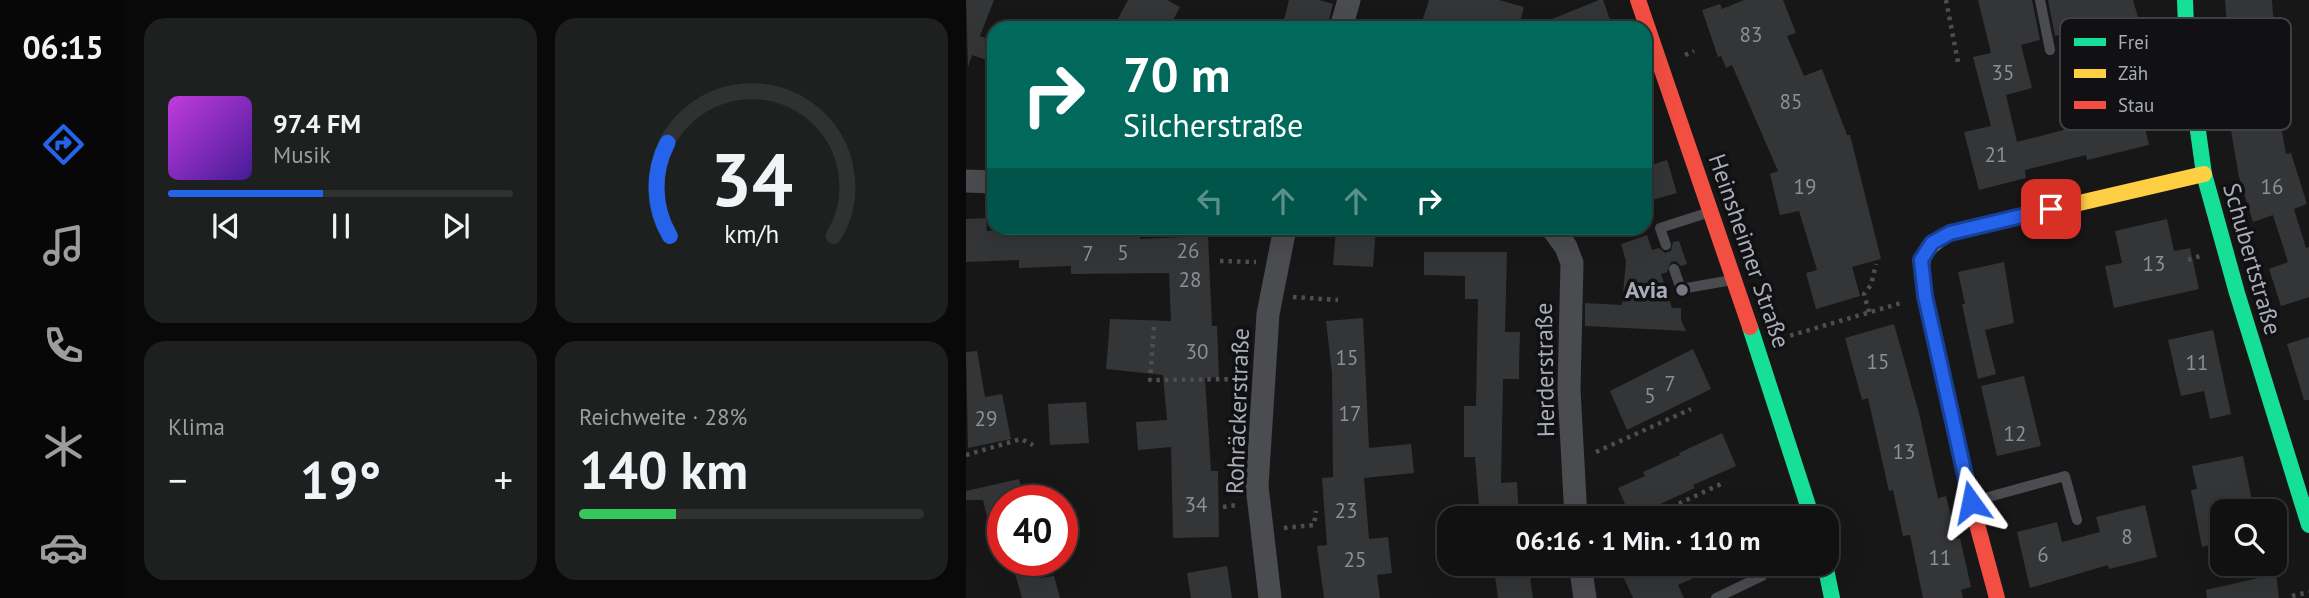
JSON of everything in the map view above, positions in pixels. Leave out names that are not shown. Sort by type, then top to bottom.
[{"type":"street","points":[[1343,21],[1349,0]]},
{"type":"street","name":"Heinsheimer Straße","points":[[1638,0],[1645,21]]},
{"type":"street","name":"Schubertstraße","points":[[2185,0],[2186,18]]},
{"type":"street","name":"Heinsheimer Straße","points":[[1652,40],[1735,279],[1808,506]]},
{"type":"street","name":"Schubertstraße","points":[[2198,130],[2204,174],[2241,306],[2309,525]]},
{"type":"street","points":[[1997,598],[1971,502],[1925,296],[1921,260],[1932,243],[1950,233],[2204,174]]},
{"type":"street","points":[[966,181],[987,182]]},
{"type":"street","name":"Rohräckerstraße","points":[[1270,598],[1257,485],[1272,294],[1284,235]]},
{"type":"street","name":"Herderstraße","points":[[1557,235],[1566,247],[1572,263],[1569,336],[1575,506]]},
{"type":"street","points":[[1582,576],[1585,598]]},
{"type":"street","points":[[1827,576],[1832,598]]},
{"type":"lane","points":[[2040,0],[2050,50]]},
{"type":"lane","points":[[1666,245],[1660,228],[1712,212]]},
{"type":"lane","points":[[1674,269],[1681,289],[1735,279]]},
{"type":"lane","points":[[1971,502],[2065,476],[2077,520]]},
{"type":"lane","points":[[1716,598],[1762,576]]},
{"type":"path","points":[[1946,0],[1958,62]]},
{"type":"path","points":[[1220,261],[1278,262]]},
{"type":"path","points":[[1869,312],[1864,294],[1871,285],[1877,264]]},
{"type":"path","points":[[1272,294],[1338,300]]},
{"type":"path","points":[[1778,339],[1925,296]]},
{"type":"path","points":[[1154,327],[1150,380],[1264,378]]},
{"type":"path","points":[[1573,463],[1691,409]]},
{"type":"path","points":[[966,455],[1021,439],[1033,445]]},
{"type":"path","points":[[1673,506],[1723,483]]},
{"type":"path","points":[[1262,530],[1314,525],[1316,510]]},
{"type":"path","points":[[2292,596],[2309,592]]},
{"type":"building","points":[[966,0],[994,0],[980,36],[987,38],[987,60],[972,55],[968,67]]},
{"type":"building","points":[[1128,0],[1167,0],[1180,7],[1173,21],[1117,21]]},
{"type":"building","points":[[1289,0],[1319,0],[1333,4],[1329,21],[1284,21]]},
{"type":"building","points":[[1429,0],[1499,0],[1524,7],[1520,21],[1422,21]]},
{"type":"building","points":[[1603,0],[1610,21],[1547,21]]},
{"type":"building","points":[[1744,0],[1783,0],[1796,33],[1787,36],[1804,76],[1822,69],[1847,135],[1850,135],[1881,259],[1852,267],[1860,296],[1816,309],[1806,273],[1817,270],[1799,211],[1780,215],[1770,174],[1778,171],[1732,65],[1726,68],[1721,56],[1718,57],[1702,10],[1720,4],[1722,9]]},
{"type":"building","points":[[1978,0],[2032,0],[2040,40],[2021,45],[2032,88],[2006,95],[2017,142],[2064,130],[2146,130],[2149,145],[2087,160],[2086,155],[2025,170],[2026,178],[1979,190],[1964,132],[1991,126],[1973,57],[1991,53]]},
{"type":"building","points":[[2048,0],[2133,0],[2138,18],[2060,18],[2060,35],[2055,36]]},
{"type":"building","points":[[2225,0],[2272,0],[2273,18],[2226,18]]},
{"type":"building","points":[[2231,130],[2282,130],[2286,154],[2291,153],[2307,204],[2294,209],[2306,248],[2309,247],[2309,297],[2281,306],[2269,269],[2288,262],[2273,215],[2253,222],[2239,177]]},
{"type":"building","points":[[1667,160],[1677,193],[1652,200],[1652,165]]},
{"type":"building","points":[[986,218],[987,235],[1140,235],[1140,239],[1208,236],[1212,326],[1217,326],[1219,377],[1205,378],[1211,471],[1218,471],[1219,537],[1173,538],[1171,447],[1138,450],[1136,422],[1167,420],[1163,375],[1106,369],[1110,319],[1171,321],[1169,273],[1071,274],[1071,266],[1019,268],[1019,260],[966,262],[966,219]]},
{"type":"building","points":[[2167,219],[2174,251],[2190,248],[2199,289],[2114,308],[2105,266],[2122,263],[2115,231]]},
{"type":"building","points":[[1335,235],[1375,235],[1373,267],[1333,265]]},
{"type":"building","points":[[1647,235],[1652,250],[1659,248],[1665,253],[1671,251],[1673,242],[1679,241],[1687,264],[1681,266],[1676,261],[1671,262],[1667,272],[1661,274],[1672,308],[1681,308],[1681,320],[1686,331],[1585,326],[1585,303],[1622,305],[1626,261],[1621,244]]},
{"type":"building","points":[[1424,252],[1507,252],[1505,332],[1520,332],[1519,379],[1503,379],[1501,483],[1517,482],[1518,506],[1479,506],[1475,457],[1464,457],[1464,406],[1476,406],[1478,299],[1465,299],[1465,276],[1424,275]]},
{"type":"building","points":[[2004,262],[2014,323],[1985,330],[1996,374],[1978,379],[1958,272]]},
{"type":"building","points":[[1363,318],[1369,448],[1411,444],[1414,473],[1364,478],[1369,539],[1388,537],[1392,573],[1377,575],[1380,598],[1324,598],[1317,546],[1327,545],[1322,478],[1333,477],[1332,373],[1326,321]]},
{"type":"building","points":[[1894,324],[1919,413],[1938,498],[1946,496],[1957,539],[1960,538],[1971,587],[1961,590],[1963,598],[1923,598],[1910,535],[1903,536],[1893,490],[1889,491],[1868,398],[1862,400],[1845,338]]},
{"type":"building","points":[[2213,330],[2231,414],[2210,419],[2204,391],[2181,396],[2168,340]]},
{"type":"building","points":[[2309,337],[2309,400],[2304,400],[2287,344]]},
{"type":"building","points":[[1693,349],[1711,389],[1627,430],[1610,391]]},
{"type":"building","points":[[977,351],[985,397],[1002,394],[1011,439],[968,448],[966,352]]},
{"type":"building","points":[[2024,376],[2041,446],[1997,456],[1981,386]]},
{"type":"building","points":[[1086,402],[1089,443],[1050,445],[1048,404]]},
{"type":"building","points":[[1722,433],[1736,466],[1693,485],[1695,488],[1658,506],[1626,506],[1618,488],[1645,476],[1643,472],[1680,455],[1679,453]]},
{"type":"building","points":[[2243,456],[2252,499],[2210,499],[2210,545],[2202,547],[2191,490],[2197,489],[2192,466]]},
{"type":"building","points":[[1019,479],[1020,485],[992,485]]},
{"type":"building","points":[[987,486],[987,517],[983,500],[966,500],[966,491]]},
{"type":"building","points":[[2145,505],[2157,557],[2109,569],[2108,565],[2030,588],[2017,532],[2057,522],[2062,542],[2100,532],[2096,517]]},
{"type":"building","points":[[1227,566],[1232,598],[1191,598],[1187,573]]},
{"type":"building","points":[[1016,576],[1054,576],[1060,598],[1022,598]]},
{"type":"building","points":[[1495,576],[1530,576],[1533,598],[1498,598]]},
{"type":"building","points":[[1623,576],[1698,576],[1678,585],[1684,598],[1633,598]]},
{"type":"building","points":[[2276,576],[2279,598],[2207,598],[2206,590]]},
{"type":"traffic: fast","points":[[2185,0],[2186,18]]},
{"type":"traffic: fast","points":[[2198,130],[2204,174],[2237,293],[2309,525]]},
{"type":"traffic: fast","points":[[1750,327],[1808,506]]},
{"type":"traffic: fast","points":[[1827,576],[1832,598]]},
{"type":"traffic: slow","points":[[1922,270],[1926,252],[1950,233],[2204,174]]},
{"type":"traffic: jam","points":[[1638,0],[1645,21]]},
{"type":"traffic: jam","points":[[1652,41],[1750,327]]},
{"type":"traffic: jam","points":[[1922,270],[1925,296],[1971,502],[1997,598]]},
{"type":"place","name":"Avia","points":[[1682,290]]},
{"type":"route","points":[[1971,502],[1925,296],[1921,260],[1932,243],[1950,233],[2051,209]]}]
